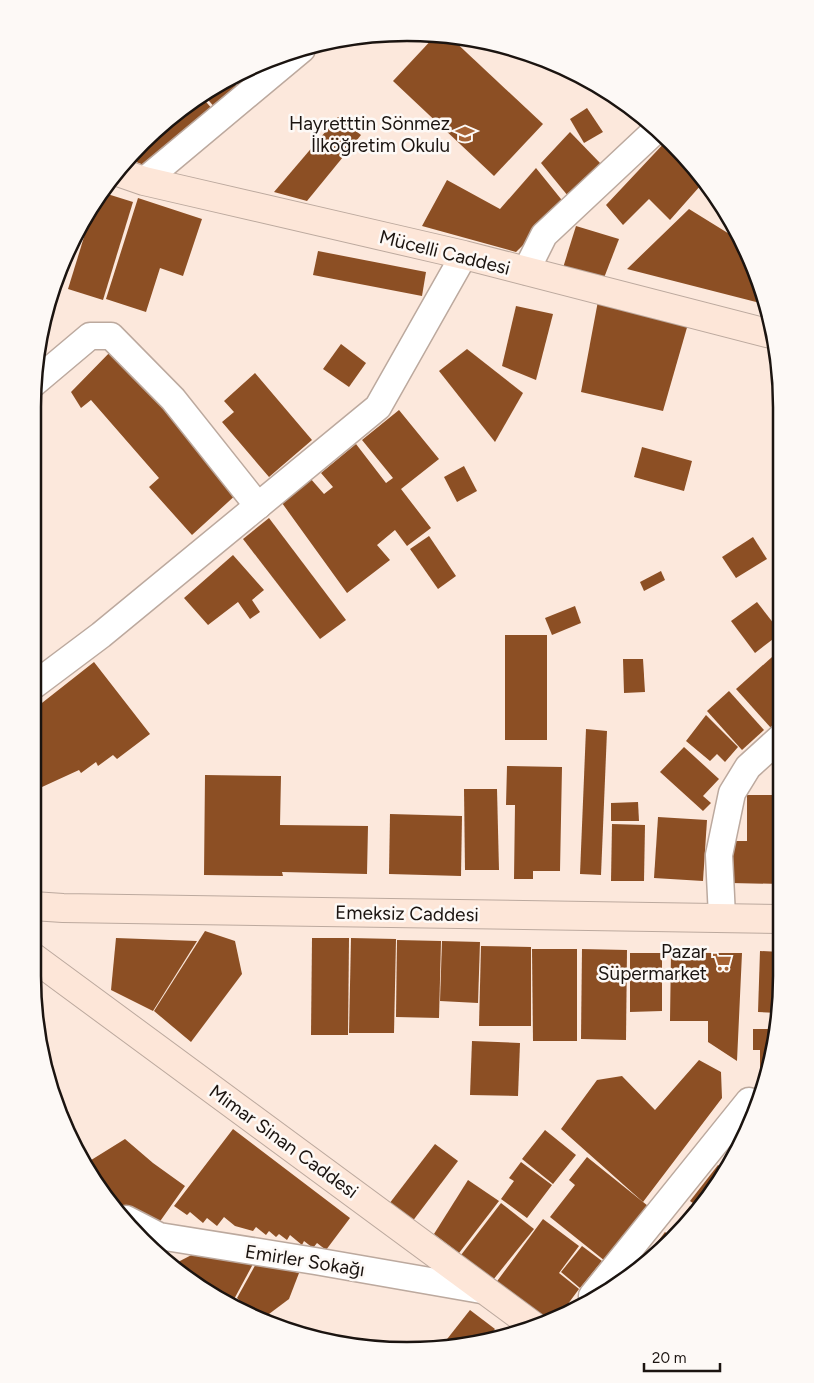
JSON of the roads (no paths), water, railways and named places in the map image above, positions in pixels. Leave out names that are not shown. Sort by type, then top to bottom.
[{"type":"main road","name":"Mücelli Caddesi","points":[[125,174],[144,181],[464,255],[765,332]]},
{"type":"main road","name":"Emeksiz Caddesi","points":[[41,907],[773,919]]},
{"type":"main road","name":"Mimar Sinan Caddesi","points":[[41,964],[527,1321]]},
{"type":"street","points":[[144,181],[289,61]]},
{"type":"street","points":[[526,271],[544,235],[651,135]]},
{"type":"street","points":[[41,680],[100,635],[378,407],[464,255]]},
{"type":"street","points":[[43,376],[90,336],[111,336],[173,400],[258,506]]},
{"type":"street","points":[[722,917],[719,856],[732,792],[748,766],[773,744]]},
{"type":"street","points":[[599,1287],[750,1101]]},
{"type":"street","name":"Emirler Sokağı","points":[[149,1236],[160,1244],[315,1261],[487,1291]]},
{"type":"place","name":"Hayretttin Sönmez İlköğretim Okulu","points":[[465,134]]},
{"type":"place","name":"Pazar Süpermarket","points":[[722,962]]}]
